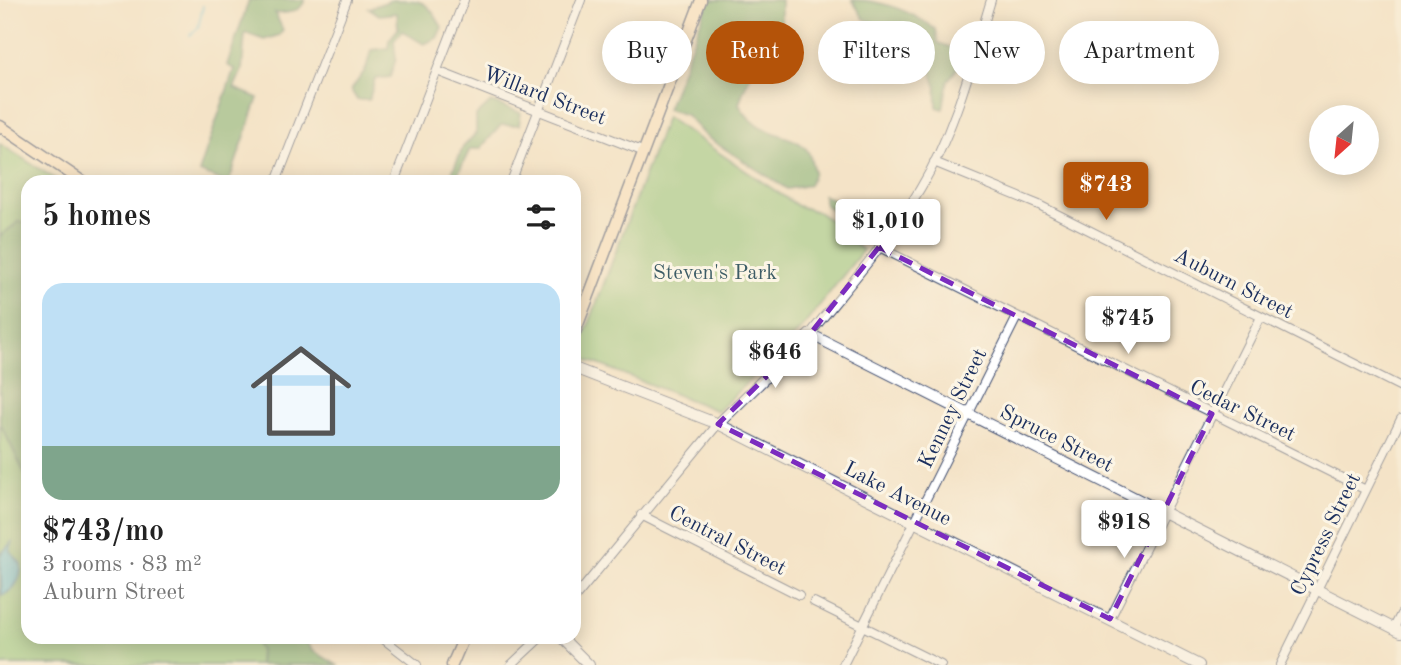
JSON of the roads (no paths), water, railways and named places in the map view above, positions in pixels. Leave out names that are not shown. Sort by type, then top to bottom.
[{"type":"main road","points":[[581,316],[701,0]]},
{"type":"main road","points":[[0,126],[73,175]]},
{"type":"main road","points":[[452,665],[461,644]]},
{"type":"street","points":[[279,175],[347,0]]},
{"type":"street","points":[[397,175],[464,0]]},
{"type":"street","points":[[514,175],[581,0]]},
{"type":"street","points":[[581,590],[718,424],[810,334],[909,206],[934,162],[991,0]]},
{"type":"street","name":"Willard Street","points":[[437,71],[642,151]]},
{"type":"street","name":"Auburn Street","points":[[934,162],[1039,205],[1401,387]]},
{"type":"street","name":"Cedar Street","points":[[879,247],[1366,491]]},
{"type":"street","name":"Kenney Street","points":[[843,665],[1017,317]]},
{"type":"street","points":[[1110,619],[1261,317]]},
{"type":"street","name":"Spruce Street","points":[[810,334],[1397,630]]},
{"type":"street","name":"Lake Avenue","points":[[581,371],[718,424],[1199,665]]},
{"type":"street","name":"Cypress Street","points":[[1280,665],[1401,419]]},
{"type":"street","name":"Central Street","points":[[641,515],[799,595]]},
{"type":"street","points":[[814,603],[941,665]]},
{"type":"street","points":[[1397,630],[1401,614]]},
{"type":"street","points":[[390,644],[417,665]]},
{"type":"street","points":[[511,665],[534,644]]},
{"type":"street","points":[[568,644],[589,665]]},
{"type":"water","points":[[13,541],[10,551],[21,564],[20,574],[14,587],[2,595],[0,555]]},
{"type":"waterway","points":[[190,35],[198,28],[203,6]]},
{"type":"park label","name":"Steven's Park","points":[[715,272]]}]
